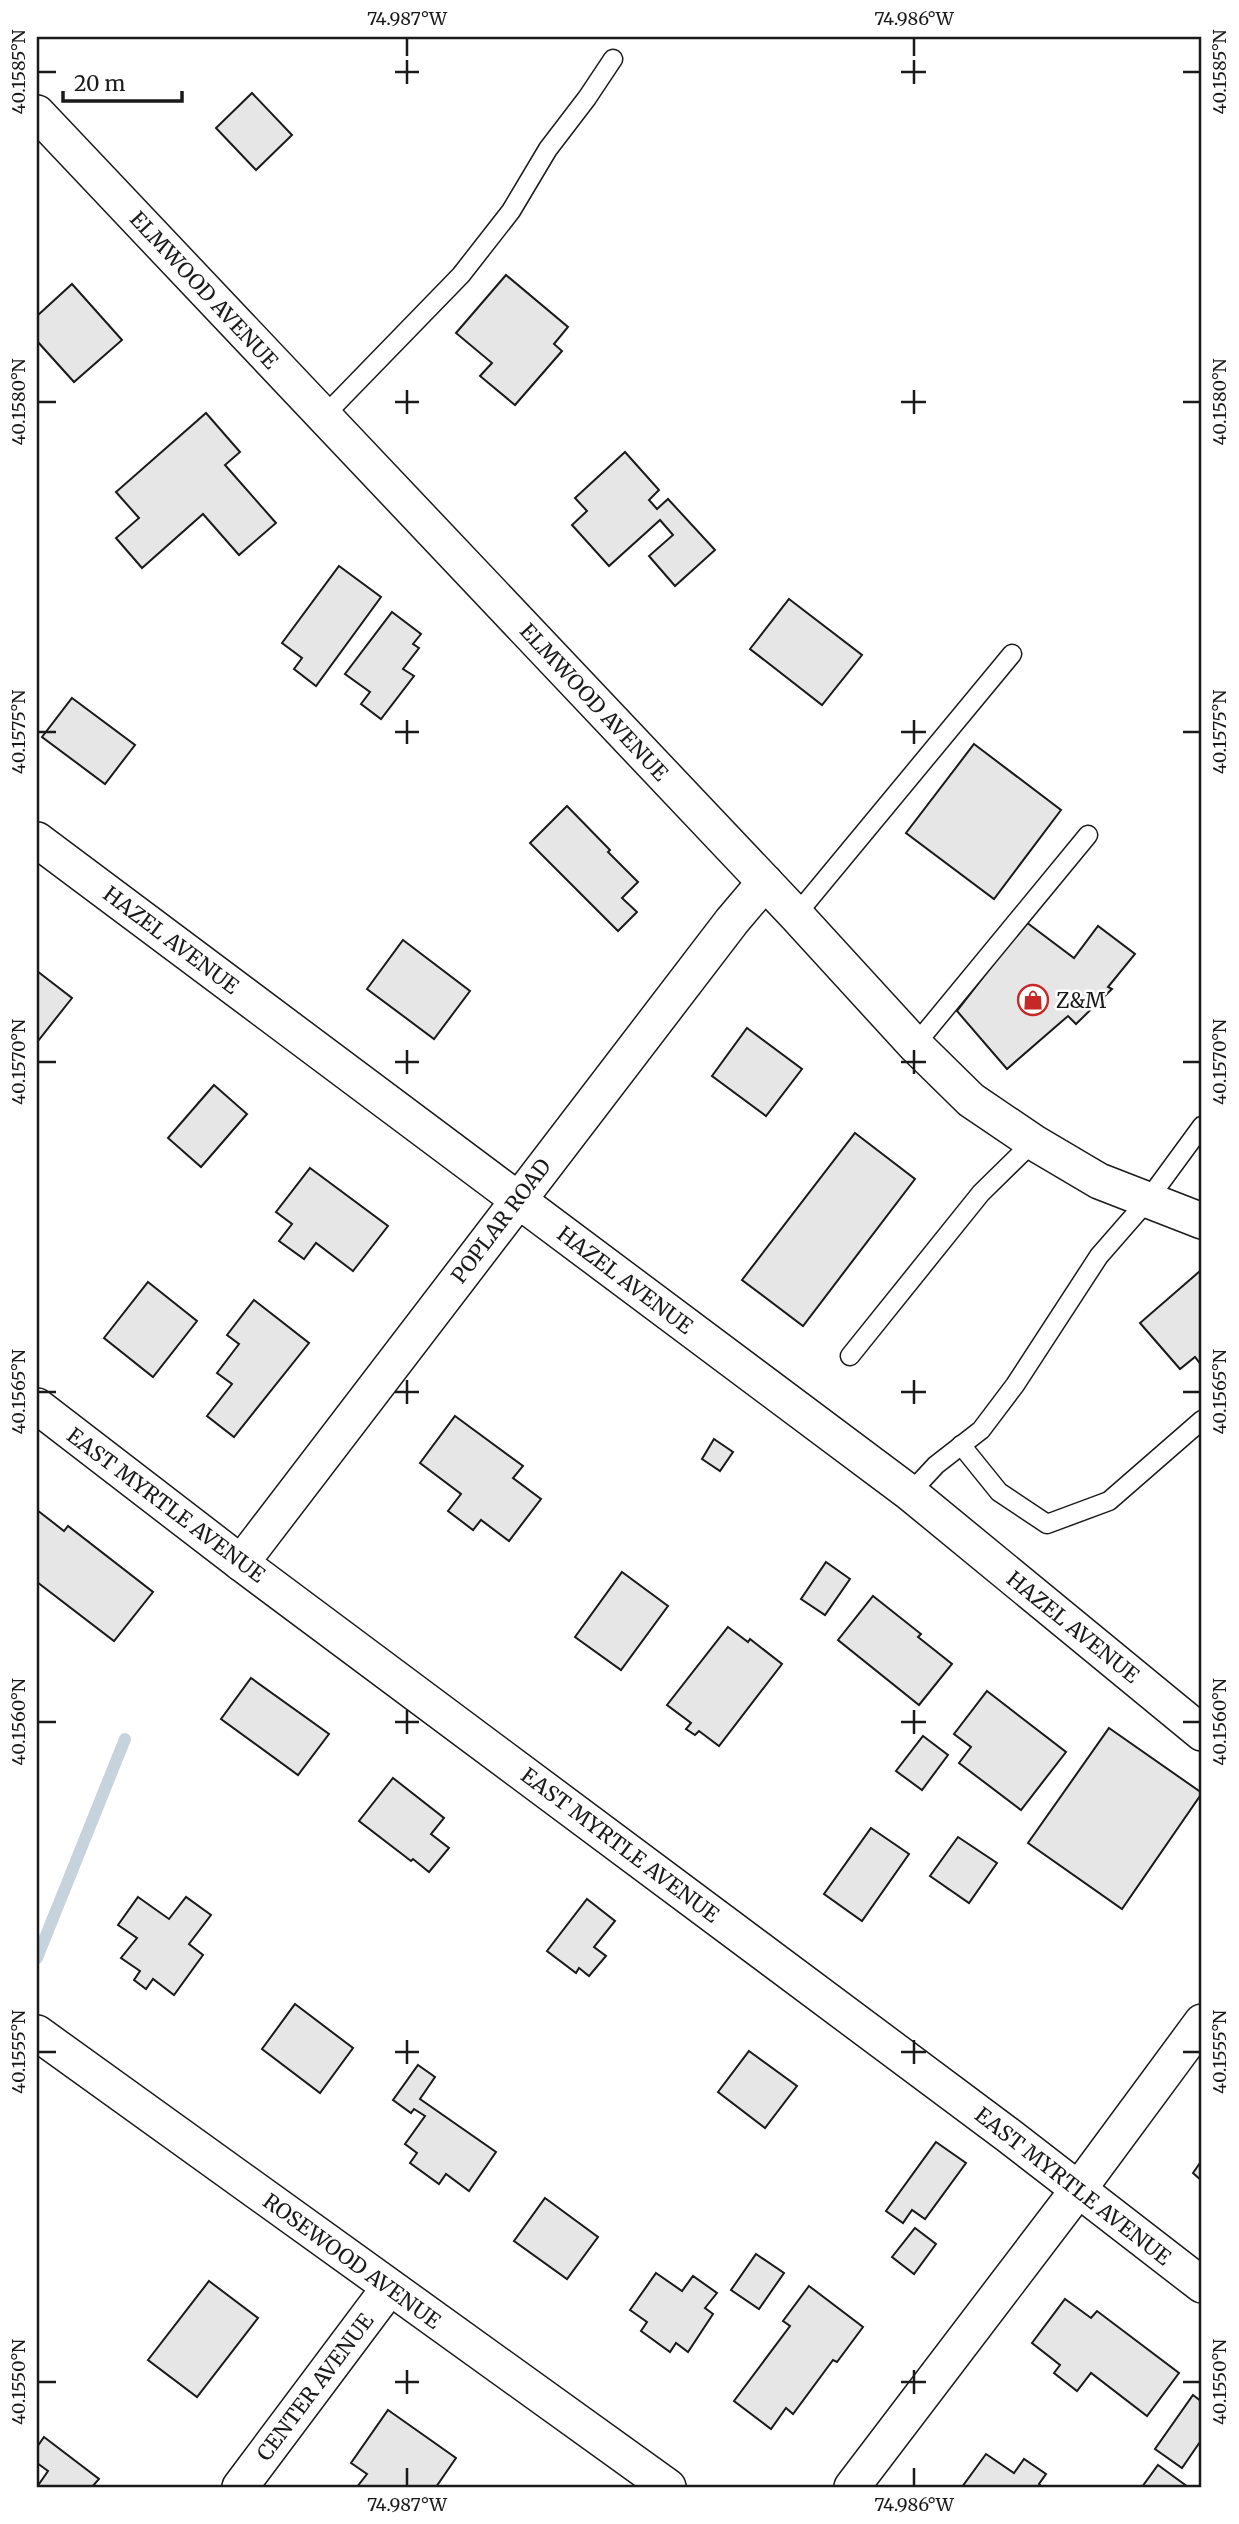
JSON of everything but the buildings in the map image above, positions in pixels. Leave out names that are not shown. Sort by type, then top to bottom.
[{"type":"street","name":"ELMWOOD AVENUE","points":[[41,129],[324,416],[765,882],[915,1045],[971,1100],[1033,1142],[1099,1181],[1202,1221]]},
{"type":"street","name":"HAZEL AVENUE","points":[[37,840],[910,1493],[1202,1733]]},
{"type":"street","name":"POPLAR ROAD","points":[[241,1563],[517,1199],[765,882]]},
{"type":"street","name":"EAST MYRTLE AVENUE","points":[[37,1406],[241,1563],[997,2127],[1202,2285]]},
{"type":"street","points":[[852,2487],[1202,2022]]},
{"type":"street","name":"ROSEWOOD AVENUE","points":[[37,2033],[668,2487]]},
{"type":"street","name":"CENTER AVENUE","points":[[240,2487],[389,2288]]},
{"type":"lane","points":[[324,416],[461,275],[511,211],[548,149],[613,59]]},
{"type":"lane","points":[[796,915],[1012,654]]},
{"type":"lane","points":[[915,1045],[1088,835]]},
{"type":"lane","points":[[910,1493],[936,1465],[981,1430],[1015,1385],[1099,1256],[1147,1201],[1202,1126]]},
{"type":"lane","points":[[850,1356],[981,1193],[1033,1142]]},
{"type":"lane","points":[[961,1445],[999,1492],[1047,1524],[1110,1502],[1202,1420]]},
{"type":"waterway","points":[[37,1958],[125,1739]]},
{"type":"place","name":"Z&M","points":[[1033,1000]]}]
